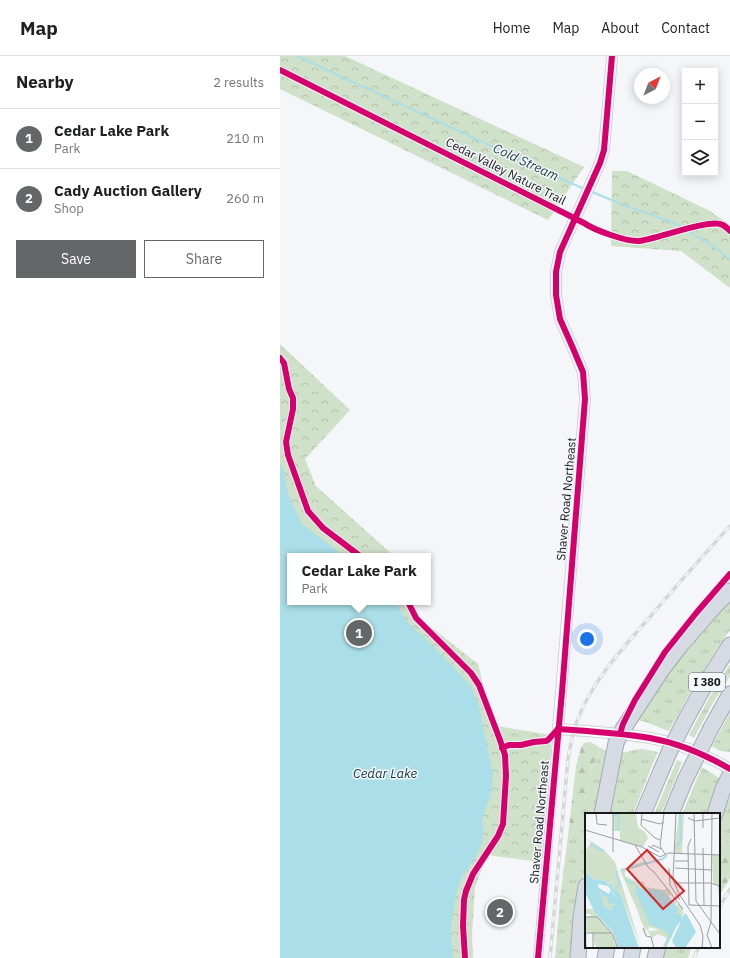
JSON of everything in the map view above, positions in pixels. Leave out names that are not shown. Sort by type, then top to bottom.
[{"type":"highway","points":[[602,813],[615,750],[620,734],[661,671],[680,646],[730,590]]},
{"type":"highway","name":"I 380","points":[[643,813],[671,748],[706,683],[730,645]]},
{"type":"highway","name":"I 380","points":[[671,813],[685,780],[730,694]]},
{"type":"highway","points":[[716,812],[730,775]]},
{"type":"highway","points":[[716,812],[724,797],[730,791]]},
{"type":"highway","points":[[578,958],[581,917],[585,892]]},
{"type":"highway","points":[[605,958],[607,948]]},
{"type":"highway","points":[[631,958],[633,948]]},
{"type":"highway","points":[[655,958],[658,948]]},
{"type":"street","name":"Shaver Road Northeast","points":[[538,958],[584,399],[583,372],[560,319],[556,295],[556,272],[560,252],[600,163],[604,150],[612,56]]},
{"type":"street","points":[[558,729],[650,738],[674,744],[703,755],[730,769]]},
{"type":"green space","points":[[280,56],[345,56],[584,167],[548,220],[280,89]]},
{"type":"green space","points":[[612,171],[627,171],[710,211],[730,225],[730,288],[681,251],[611,246]]},
{"type":"green space","name":"Cedar Lake","points":[[280,344],[350,410],[305,459],[316,486],[391,553],[287,553],[287,605],[403,605],[478,664],[486,696],[496,726],[552,735],[541,862],[487,855],[475,887],[472,934],[473,958],[280,958]]},
{"type":"green space","points":[[730,597],[730,630],[691,691],[669,731],[635,720],[651,692]]},
{"type":"green space","points":[[730,664],[730,676],[714,701],[694,738],[689,735]]},
{"type":"green space","points":[[730,713],[730,752],[720,751],[712,746]]},
{"type":"green space","points":[[589,742],[598,746],[600,751],[591,770],[588,791],[571,837],[568,836],[576,766],[581,748],[584,743]]},
{"type":"green space","points":[[599,747],[609,751],[597,813],[585,813],[585,869],[581,888],[574,958],[555,958],[560,898],[568,836],[571,837],[588,791],[591,770],[600,749]]},
{"type":"green space","points":[[643,749],[658,752],[633,813],[606,813],[620,752]]},
{"type":"green space","points":[[677,760],[682,762],[661,813],[654,813]]},
{"type":"green space","points":[[702,767],[724,781],[708,813],[682,813]]},
{"type":"green space","points":[[730,798],[730,839],[726,843],[720,845],[720,818],[726,803]]},
{"type":"green space","points":[[730,839],[730,878],[720,894],[720,845],[726,843]]},
{"type":"green space","points":[[664,948],[692,948],[688,958],[661,958]]},
{"type":"water","name":"Cedar Lake","points":[[280,463],[284,471],[288,494],[302,524],[340,553],[287,553],[287,605],[398,605],[410,625],[432,645],[471,687],[479,706],[493,773],[490,797],[482,821],[484,831],[482,842],[478,853],[462,877],[456,895],[451,932],[453,958],[280,958]]},
{"type":"waterway","name":"Cold Stream","points":[[297,56],[584,189]]},
{"type":"waterway","name":"Cold Stream","points":[[590,191],[679,225],[716,248],[730,260]]},
{"type":"railway","points":[[550,958],[568,759],[577,721],[583,706],[599,679],[629,641],[730,526]]},
{"type":"railway","points":[[720,906],[730,889]]},
{"type":"railway","points":[[694,958],[699,948]]},
{"type":"cycle path","points":[[538,958],[562,692],[585,399],[583,372],[560,319],[556,295],[556,272],[560,252],[600,163],[604,150],[612,56]]},
{"type":"cycle path","name":"Cedar Valley Nature Trail","points":[[280,70],[595,229],[611,235],[627,240],[639,241],[707,224],[723,225],[730,231]]},
{"type":"cycle path","points":[[280,358],[284,363],[289,389],[293,398],[293,409],[286,442],[288,455],[308,511],[323,528],[356,553]]},
{"type":"cycle path","points":[[620,734],[623,724],[635,700],[665,652],[730,574]]},
{"type":"cycle path","points":[[410,605],[416,618],[471,673],[479,685],[505,755],[506,776],[503,824],[498,836],[473,874],[464,900],[463,926],[465,958]]},
{"type":"cycle path","points":[[558,729],[616,733],[660,740],[692,750],[730,769]]},
{"type":"cycle path","points":[[502,748],[509,745],[521,745],[546,741],[558,729]]},
{"type":"place","name":"Cedar Lake Park","points":[[359,633]]},
{"type":"place","name":"Cady Auction Gallery","points":[[500,912]]}]
